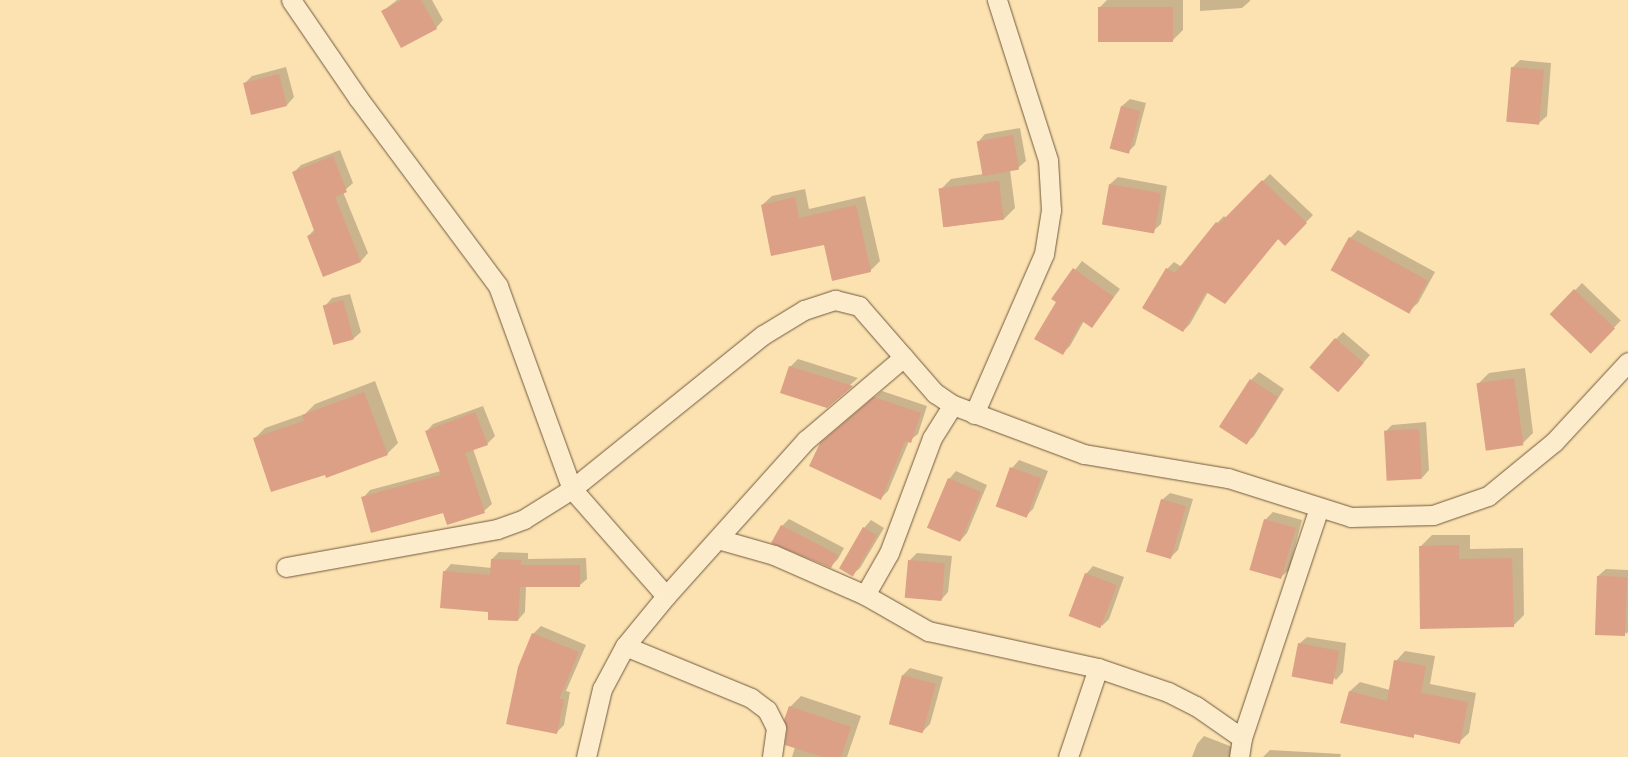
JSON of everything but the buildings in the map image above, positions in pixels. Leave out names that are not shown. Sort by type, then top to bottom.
[{"type":"street","points":[[291,0],[358,98],[498,286],[572,489],[666,596]]},
{"type":"street","points":[[974,414],[1044,254],[1051,210],[1048,160],[997,0]]},
{"type":"street","points":[[286,567],[497,529],[524,519],[572,489],[763,335],[804,310],[836,300],[859,306],[935,393],[953,405],[974,414],[1084,454],[1228,478],[1351,517],[1433,515],[1488,496],[1554,442],[1628,362]]},
{"type":"street","points":[[586,757],[595,712],[602,690],[625,646],[666,596],[806,440],[904,357]]},
{"type":"street","points":[[866,595],[889,553],[932,438],[953,405]]},
{"type":"street","points":[[1239,757],[1242,738],[1319,508]]},
{"type":"street","points":[[718,539],[774,555],[866,595],[928,631],[1098,668],[1182,699],[1196,706],[1242,738]]},
{"type":"street","points":[[625,646],[751,698],[767,710],[776,728],[772,757]]},
{"type":"street","points":[[1068,757],[1098,668]]}]
